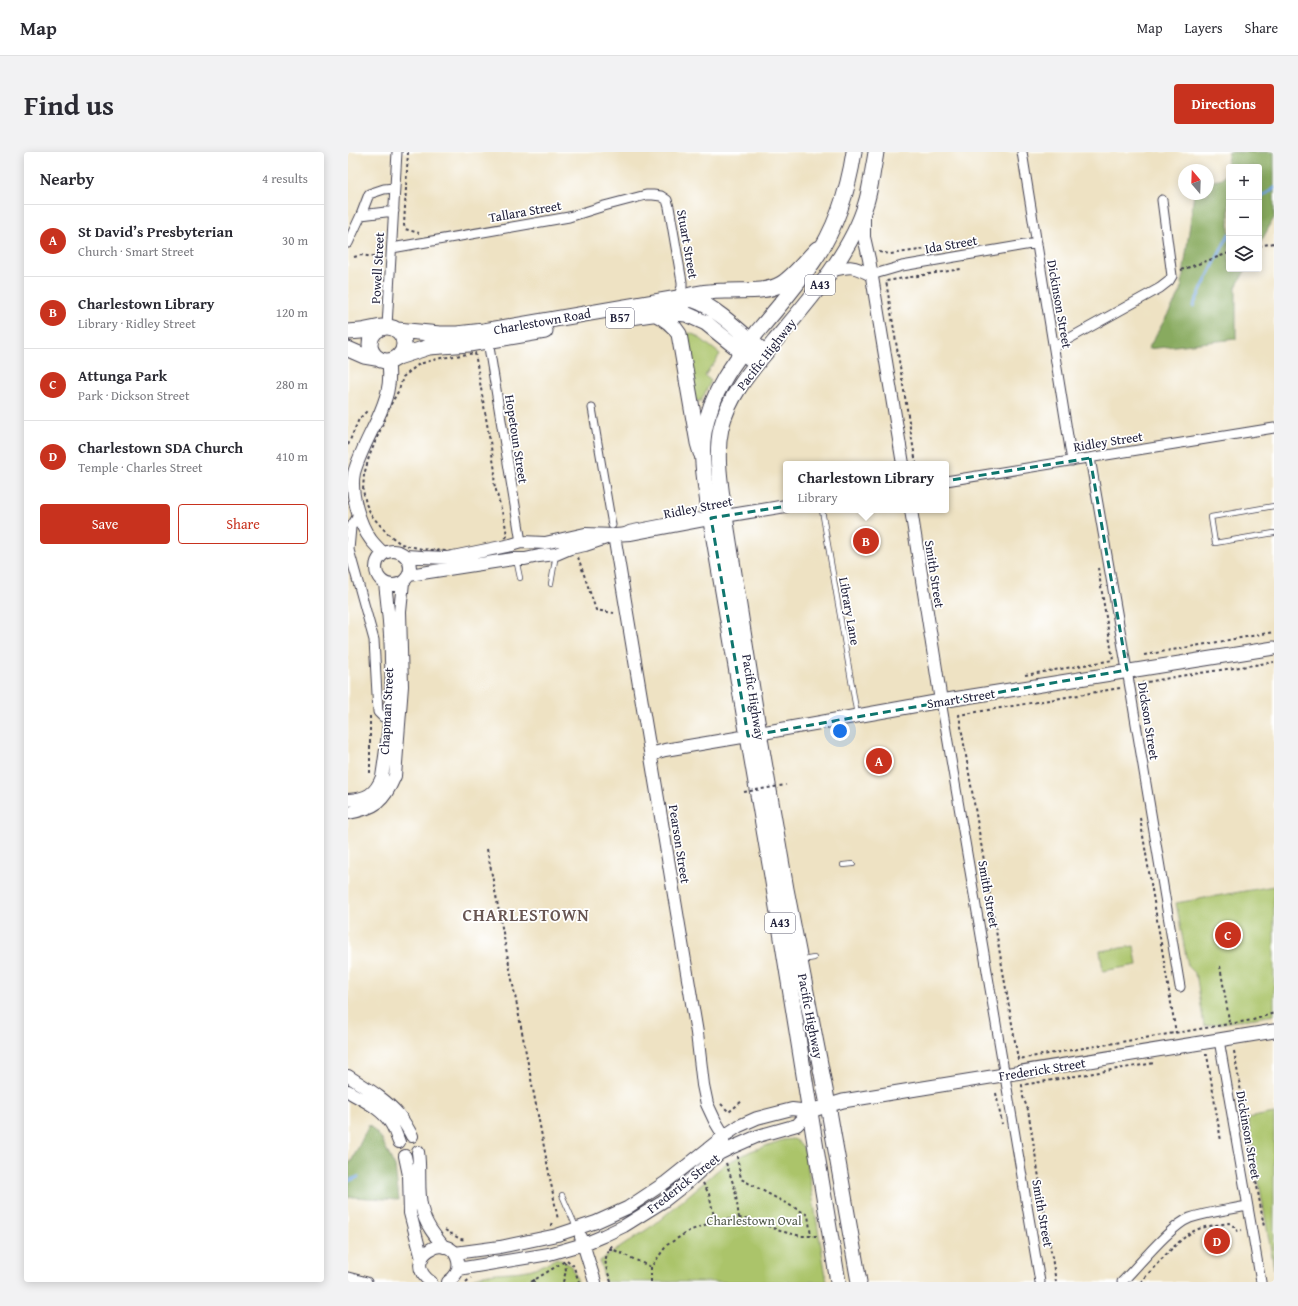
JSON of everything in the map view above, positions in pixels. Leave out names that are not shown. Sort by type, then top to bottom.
[{"type":"main road","name":"Pacific Highway","points":[[718,517],[705,484],[702,456],[704,432],[710,406],[720,385],[746,346],[809,267],[826,240],[842,205],[854,152]]},
{"type":"main road","name":"Pacific Highway","points":[[859,1282],[828,1105],[754,734],[718,517],[718,447],[721,428],[732,399],[742,383],[760,358],[819,288],[849,241],[864,210],[876,152]]},
{"type":"main road","points":[[678,298],[694,294],[762,290],[774,287],[785,282],[826,240]]},
{"type":"main road","name":"Charlestown Road","points":[[348,332],[388,328],[440,334],[457,334],[484,331],[678,298],[693,300],[704,305],[723,318],[746,346],[760,358]]},
{"type":"main road","name":"Charlestown Road","points":[[387,359],[429,347],[469,344],[654,313],[678,312],[700,319],[746,346]]},
{"type":"main road","points":[[654,313],[662,316],[674,326],[679,334],[698,443],[702,456]]},
{"type":"main road","points":[[348,349],[364,356],[387,359],[402,352],[404,340],[402,335],[388,328],[376,330],[371,335],[369,341],[369,347],[372,353],[387,359]]},
{"type":"main road","name":"Smart Street","points":[[754,734],[1127,670],[1274,648]]},
{"type":"main road","name":"Pacific Highway","points":[[754,734],[772,876],[838,1282]]},
{"type":"main road","name":"Frederick Street","points":[[810,1112],[843,1101],[1274,1031]]},
{"type":"street","name":"Powell Street","points":[[388,328],[397,152]]},
{"type":"street","name":"Dickinson Street","points":[[1022,152],[1072,461]]},
{"type":"street","name":"Powell Street","points":[[348,243],[369,194],[384,189],[395,188]]},
{"type":"street","name":"Tallara Street","points":[[392,248],[569,217],[646,195],[661,196]]},
{"type":"street","name":"Stuart Street","points":[[661,196],[667,200],[669,207],[682,282],[682,287],[678,298]]},
{"type":"street","points":[[1054,347],[1160,288],[1169,281],[1172,276],[1162,200]]},
{"type":"street","name":"Powell Street","points":[[361,215],[394,210]]},
{"type":"street","points":[[864,210],[864,237],[902,461]]},
{"type":"street","name":"Ida Street","points":[[871,275],[902,266],[1037,243]]},
{"type":"street","points":[[830,271],[847,267],[857,268],[871,275]]},
{"type":"street","name":"Hopetoun Street","points":[[488,341],[516,544]]},
{"type":"street","points":[[383,553],[370,539],[359,514],[353,492],[354,475],[357,463],[386,396],[390,377],[387,359]]},
{"type":"street","points":[[592,408],[613,530]]},
{"type":"street","name":"Ridley Street","points":[[949,481],[1274,428]]},
{"type":"street","name":"Dickson Street","points":[[1090,458],[1180,988]]},
{"type":"street","name":"Ridley Street","points":[[406,556],[422,558],[448,558],[516,544],[545,543],[585,534],[613,530],[634,534],[718,517],[783,506]]},
{"type":"street","name":"Smith Street","points":[[911,513],[941,701],[1040,1282]]},
{"type":"street","name":"Chapman Street","points":[[359,514],[351,527],[350,550],[374,640],[378,712],[383,718],[389,718]]},
{"type":"street","name":"Ridley Street","points":[[406,579],[515,559],[555,555],[570,548],[585,545],[613,530]]},
{"type":"street","name":"Pearson Street","points":[[613,530],[698,1033],[702,1085],[707,1104],[724,1136]]},
{"type":"street","points":[[554,541],[558,546],[555,555]]},
{"type":"street","points":[[515,559],[510,552],[516,544]]},
{"type":"street","points":[[395,550],[406,556],[411,567],[406,579],[395,585],[385,583],[381,580],[376,571],[377,561],[383,553],[395,550]]},
{"type":"street","name":"Chapman Street","points":[[348,813],[361,811],[372,807],[380,801],[390,789],[395,776],[402,686],[400,612],[406,579]]},
{"type":"street","name":"Chapman Street","points":[[348,800],[367,797],[375,791],[382,777],[389,718],[391,661],[389,613],[385,583]]},
{"type":"street","name":"Smart Street","points":[[651,757],[658,752],[665,750],[754,734]]},
{"type":"street","name":"Dickinson Street","points":[[1219,1040],[1261,1282]]},
{"type":"street","points":[[348,1076],[389,1104],[412,1136],[416,1137],[420,1144],[418,1152],[419,1192],[422,1209],[430,1229],[458,1260],[458,1269],[454,1277],[448,1282]]},
{"type":"street","points":[[348,1091],[371,1105],[382,1114],[390,1122],[399,1142],[399,1148],[405,1156],[409,1175],[410,1213],[422,1259],[422,1273],[431,1282]]},
{"type":"street","name":"Frederick Street","points":[[422,1259],[430,1248],[439,1246],[450,1250],[500,1247],[556,1235],[596,1222],[627,1208],[666,1182],[724,1136],[740,1126],[757,1118],[792,1109],[810,1112]]},
{"type":"street","name":"Frederick Street","points":[[458,1269],[549,1254],[584,1244],[624,1226],[646,1212],[722,1158],[733,1147],[758,1136],[796,1125],[810,1112]]},
{"type":"street","points":[[399,1142],[404,1137],[412,1136]]},
{"type":"street","points":[[722,1158],[724,1136]]},
{"type":"street","points":[[405,1156],[411,1157],[418,1152]]},
{"type":"street","points":[[1122,1282],[1179,1224],[1189,1219],[1247,1206]]},
{"type":"street","points":[[577,1229],[584,1244],[595,1282]]},
{"type":"street","points":[[348,1277],[367,1282]]},
{"type":"lane","points":[[1274,506],[1211,517],[1215,543],[1274,533]]},
{"type":"lane","name":"Library Lane","points":[[823,513],[857,716]]},
{"type":"lane","points":[[551,584],[555,555]]},
{"type":"lane","points":[[515,559],[520,578]]},
{"type":"lane","points":[[843,865],[853,864]]},
{"type":"lane","points":[[799,960],[814,958]]},
{"type":"lane","points":[[562,1195],[577,1229]]},
{"type":"path","points":[[408,152],[404,225],[406,229],[418,234],[426,232]]},
{"type":"path","points":[[1262,245],[1274,243]]},
{"type":"path","points":[[874,248],[879,252],[890,254],[927,249]]},
{"type":"path","points":[[354,256],[360,255],[381,258],[381,252]]},
{"type":"path","points":[[1171,269],[1179,270],[1226,254]]},
{"type":"path","points":[[916,461],[886,281],[961,268]]},
{"type":"path","points":[[475,353],[495,471],[494,483],[507,536],[501,543],[479,549],[456,552],[422,549],[400,544],[388,534],[372,516],[366,504],[363,490],[364,476],[369,457],[404,377],[419,364],[441,358],[475,353]]},
{"type":"path","points":[[348,445],[359,419],[370,409]]},
{"type":"path","points":[[578,556],[596,610],[614,613]]},
{"type":"path","points":[[1098,568],[1113,660]]},
{"type":"path","points":[[1144,655],[1274,632]]},
{"type":"path","points":[[1142,683],[1274,662]]},
{"type":"path","points":[[1120,688],[959,715],[1018,1059],[1176,1034],[1253,1020],[1274,1013]]},
{"type":"path","points":[[744,792],[786,785]]},
{"type":"path","points":[[1140,818],[1176,1034]]},
{"type":"path","points":[[487,849],[558,1220]]},
{"type":"path","points":[[1220,966],[1229,1024]]},
{"type":"path","points":[[1234,1051],[1264,1227]]},
{"type":"path","points":[[1199,1056],[1207,1055],[1222,1141]]},
{"type":"path","points":[[1056,1282],[1028,1110],[1022,1085],[1160,1062]]},
{"type":"path","points":[[996,1093],[1003,1130]]},
{"type":"path","points":[[721,1104],[729,1112],[742,1101]]},
{"type":"path","points":[[737,1155],[741,1179],[808,1215],[811,1236]]},
{"type":"path","points":[[722,1158],[735,1189],[739,1218]]},
{"type":"path","points":[[703,1182],[709,1194],[715,1222]]},
{"type":"path","points":[[651,1282],[651,1267],[667,1245],[689,1231],[715,1222],[739,1218],[757,1221],[801,1236],[821,1236]]},
{"type":"path","points":[[547,1227],[552,1225],[552,1221]]},
{"type":"path","points":[[1141,1282],[1174,1247],[1193,1231],[1229,1223],[1236,1228],[1237,1231],[1242,1230]]},
{"type":"path","points":[[442,1227],[460,1239],[471,1240]]},
{"type":"path","points":[[611,1282],[604,1262],[609,1249],[651,1267]]},
{"type":"path","points":[[533,1281],[567,1260],[564,1282]]},
{"type":"path","points":[[533,1281],[538,1282]]},
{"type":"highlighted area","points":[[1090,458],[1127,670],[748,736],[711,518]]},
{"type":"green space","points":[[1229,152],[1274,152],[1274,218],[1262,240],[1262,164],[1227,164]]},
{"type":"green space","points":[[1226,167],[1226,272],[1244,272],[1236,287],[1236,339],[1148,349],[1181,291],[1193,200],[1214,200],[1214,181],[1224,177]]},
{"type":"green space","points":[[690,333],[697,336],[720,354],[705,376],[711,381],[701,401],[695,401],[684,335]]},
{"type":"green space","points":[[1274,886],[1274,1015],[1204,1026],[1197,979],[1188,967],[1176,903]]},
{"type":"green space","points":[[1134,946],[1137,965],[1103,971],[1100,951]]},
{"type":"green space","points":[[1274,1113],[1274,1269],[1248,1118]]},
{"type":"green space","points":[[369,1125],[381,1138],[395,1167],[399,1200],[348,1198],[348,1163],[351,1162]]},
{"type":"green space","name":"Charlestown Oval","points":[[793,1139],[803,1147],[805,1152],[827,1282],[605,1282],[600,1261],[655,1224],[725,1164],[751,1151],[783,1140]]},
{"type":"green space","points":[[557,1258],[572,1266],[578,1282],[467,1282],[474,1278],[489,1274],[532,1269]]},
{"type":"waterway","points":[[1262,197],[1274,188]]},
{"type":"waterway","points":[[1193,306],[1228,236]]},
{"type":"waterway","points":[[348,1181],[358,1177]]},
{"type":"place","name":"Charlestown Library","points":[[866,541]]},
{"type":"place","name":"St David’s Presbyterian","points":[[879,761]]},
{"type":"place","name":"Attunga Park","points":[[1228,935]]},
{"type":"place","name":"Charlestown SDA Church","points":[[1217,1241]]},
{"type":"district","name":"CHARLESTOWN","points":[[526,915]]}]
